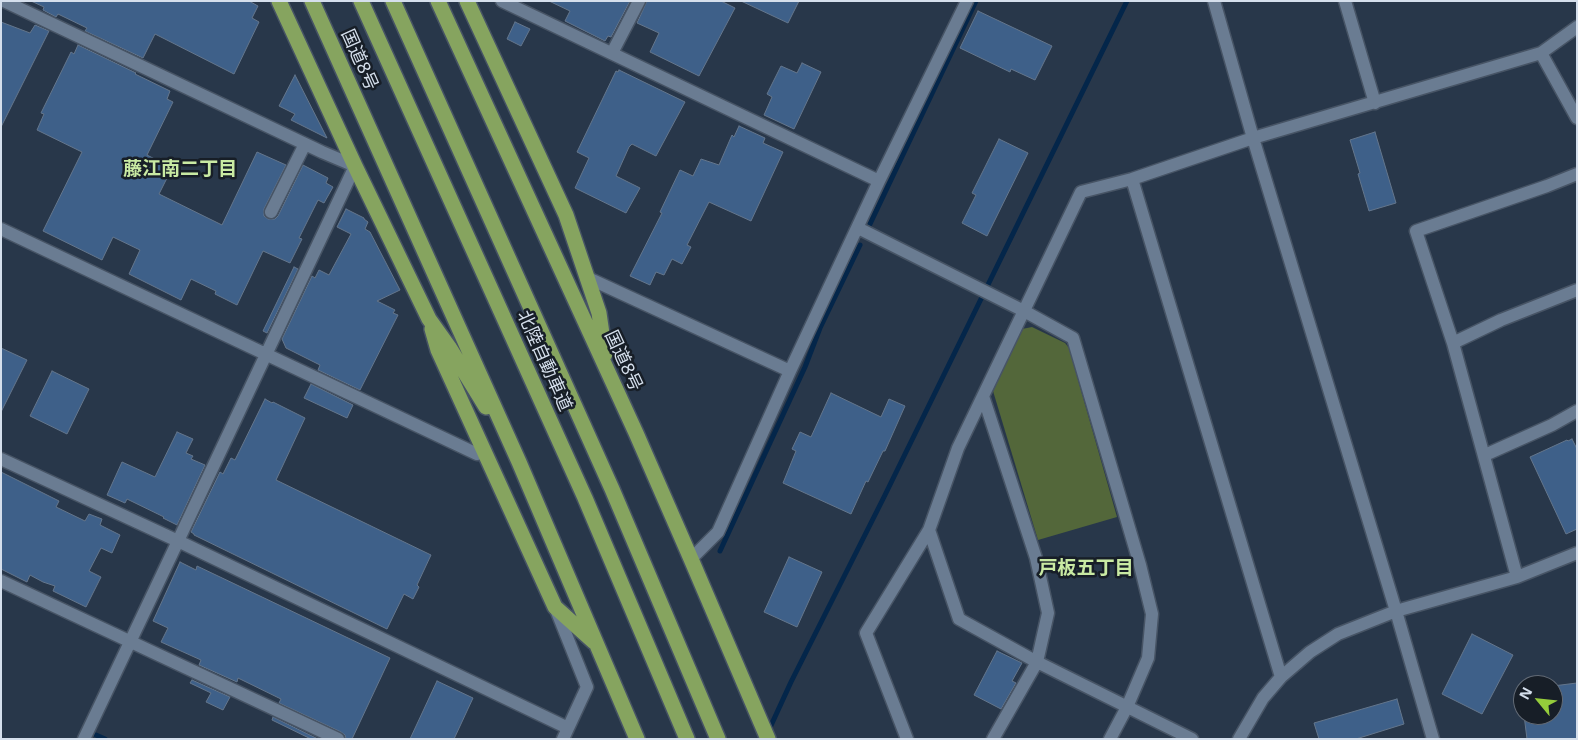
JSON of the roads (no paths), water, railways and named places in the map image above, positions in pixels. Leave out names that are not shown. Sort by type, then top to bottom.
[{"type":"highway","points":[[280,1],[355,166],[429,319],[438,350],[555,607],[597,645]]},
{"type":"highway","name":"国道8号","points":[[312,1],[519,462],[637,739]]},
{"type":"highway","name":"北陸自動車道","points":[[361,1],[585,498],[687,739]]},
{"type":"highway","name":"北陸自動車道","points":[[393,1],[612,489],[718,739]]},
{"type":"highway","name":"国道8号","points":[[438,1],[607,371],[691,559],[768,739]]},
{"type":"highway","points":[[467,1],[566,215],[599,313],[607,371]]},
{"type":"highway","points":[[429,319],[449,347],[519,462]]},
{"type":"street","points":[[4,1],[355,166],[84,739]]},
{"type":"street","points":[[502,1],[879,181]]},
{"type":"street","points":[[612,53],[639,1]]},
{"type":"street","points":[[691,559],[718,532],[790,371],[879,181],[967,1]]},
{"type":"street","points":[[1214,1],[1253,138],[1433,739]]},
{"type":"street","points":[[1345,1],[1375,103]]},
{"type":"street","points":[[907,739],[866,633],[928,530],[958,448],[1081,192],[1132,179],[1253,138],[1541,53],[1577,27]]},
{"type":"street","points":[[1541,53],[1577,118]]},
{"type":"street","points":[[271,212],[305,144]]},
{"type":"street","points":[[1517,576],[1453,342],[1416,231],[1577,174]]},
{"type":"street","points":[[1132,179],[1281,677]]},
{"type":"street","points":[[858,228],[1024,311],[1073,338],[1140,565],[1152,614],[1148,658],[1127,707],[1110,739]]},
{"type":"street","points":[[1,229],[477,454],[484,451]]},
{"type":"street","points":[[588,278],[790,371]]},
{"type":"street","points":[[1453,342],[1501,320],[1577,290]]},
{"type":"street","points":[[983,396],[1036,558],[1048,613],[1037,662],[994,739]]},
{"type":"street","points":[[1485,455],[1552,425],[1577,411]]},
{"type":"street","points":[[1,459],[178,541],[565,734],[587,687],[555,607]]},
{"type":"street","points":[[928,530],[960,619],[1037,662],[1192,739]]},
{"type":"street","points":[[1239,739],[1263,698],[1281,677],[1310,652],[1338,634],[1396,612],[1517,576],[1577,553]]},
{"type":"street","points":[[1,580],[338,739]]},
{"type":"waterway","points":[[870,224],[976,1]]},
{"type":"waterway","points":[[768,732],[1127,1]]},
{"type":"waterway","points":[[720,551],[805,367],[820,328],[860,245]]},
{"type":"waterway","points":[[96,735],[105,739]]},
{"type":"district","name":"藤江南二丁目","points":[[180,170]]},
{"type":"district","name":"戸板五丁目","points":[[1086,569]]}]
